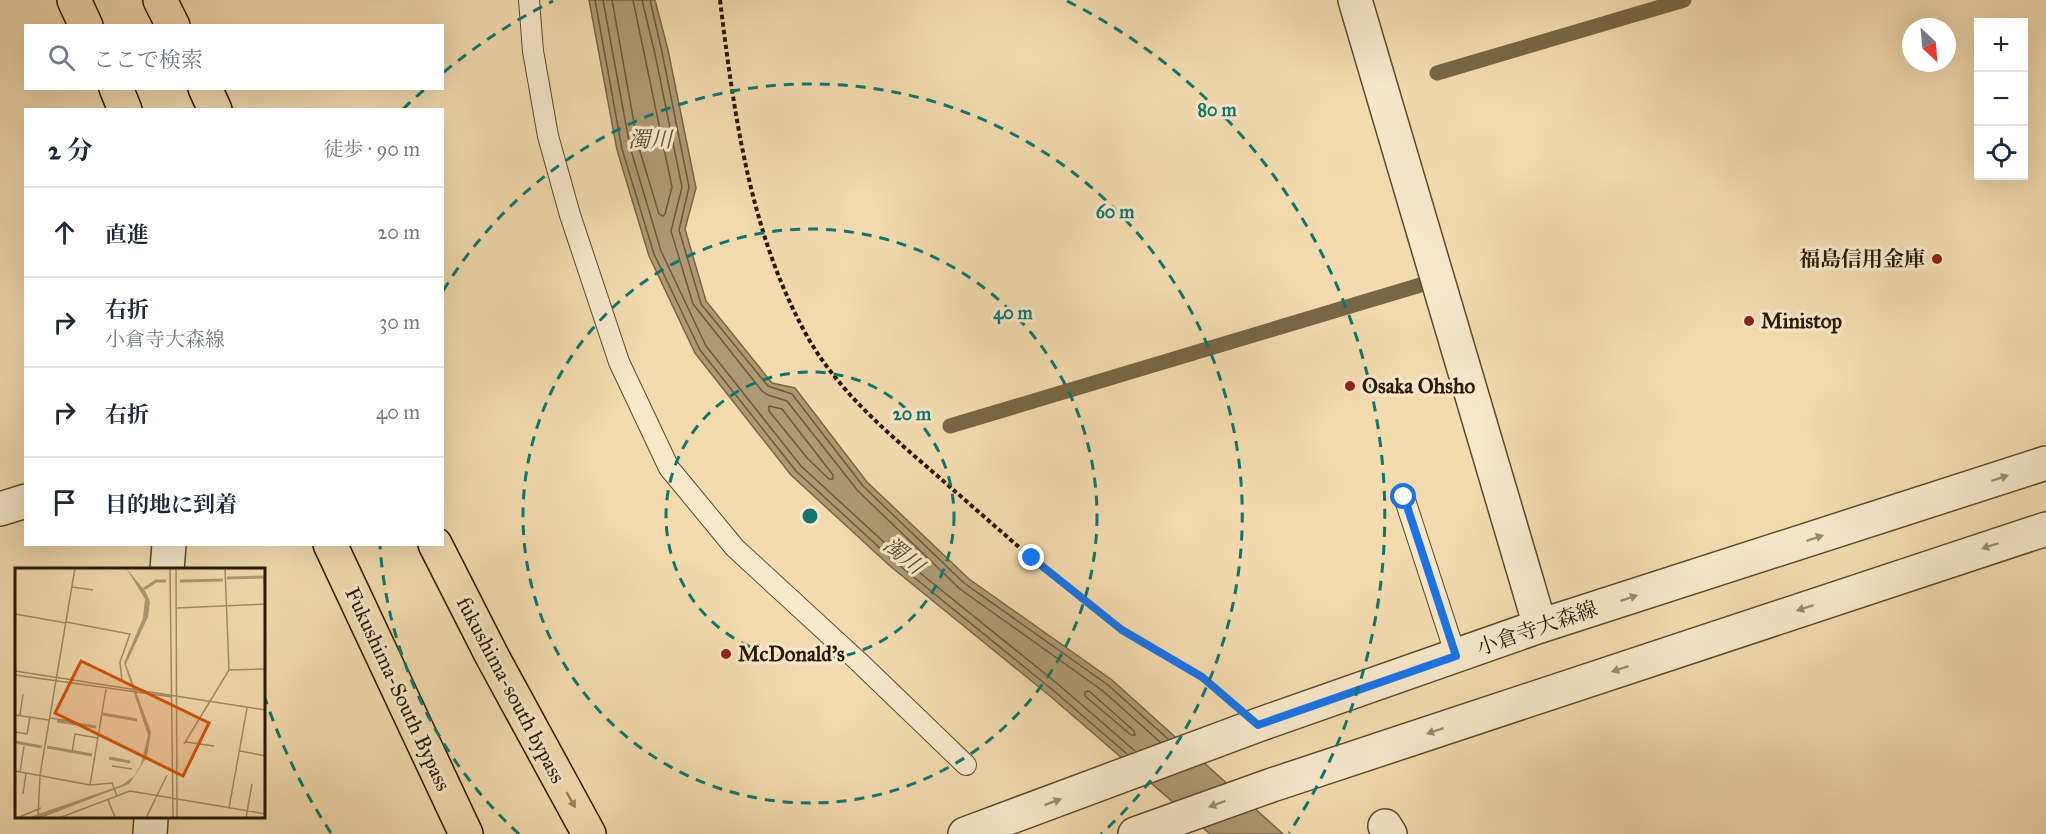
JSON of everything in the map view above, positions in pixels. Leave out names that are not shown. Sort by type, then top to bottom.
[{"type":"highway","points":[[74,0],[85,24]]},
{"type":"highway","points":[[160,0],[172,24]]},
{"type":"highway","points":[[117,90],[124,108]]},
{"type":"highway","points":[[206,90],[214,108]]},
{"type":"highway","name":"Fukushima-South Bypass","points":[[331,546],[466,834]]},
{"type":"highway","name":"fukushima-south bypass","points":[[436,546],[492,656],[589,834]]},
{"type":"street","points":[[1355,0],[1540,626]]},
{"type":"street","name":"小倉寺大森線","points":[[965,834],[1247,730],[1540,626],[2046,463]]},
{"type":"street","points":[[0,509],[24,502]]},
{"type":"street","points":[[1135,834],[1272,785],[2046,529]]},
{"type":"street","points":[[167,568],[169,546]]},
{"type":"street","points":[[150,834],[151,819]]},
{"type":"lane","points":[[529,0],[533,51],[548,136],[570,215],[619,362],[669,468],[735,548],[966,765]]},
{"type":"lane","points":[[1404,497],[1456,656]]},
{"type":"path","points":[[720,0],[728,66],[749,185],[766,240],[785,291],[808,337],[843,388],[883,428],[1032,558],[1122,630],[1202,677],[1247,730]]},
{"type":"water","name":"濁川","points":[[589,0],[655,0],[668,50],[696,188],[685,229],[706,301],[772,383],[795,388],[867,482],[969,579],[1112,680],[1283,834],[1210,834],[1050,696],[890,566],[791,475],[695,353],[649,256],[617,150]]},
{"type":"waterway","points":[[1437,73],[1684,0]]},
{"type":"waterway","points":[[950,426],[1427,283]]},
{"type":"place","name":"福島信用金庫","points":[[1937,259]]},
{"type":"place","name":"Ministop","points":[[1749,321]]},
{"type":"place","name":"Osaka Ohsho","points":[[1350,386]]},
{"type":"place","name":"McDonald's","points":[[726,654]]},
{"type":"route","points":[[1032,558],[1122,630],[1202,677],[1258,725],[1456,656],[1404,497]]}]
